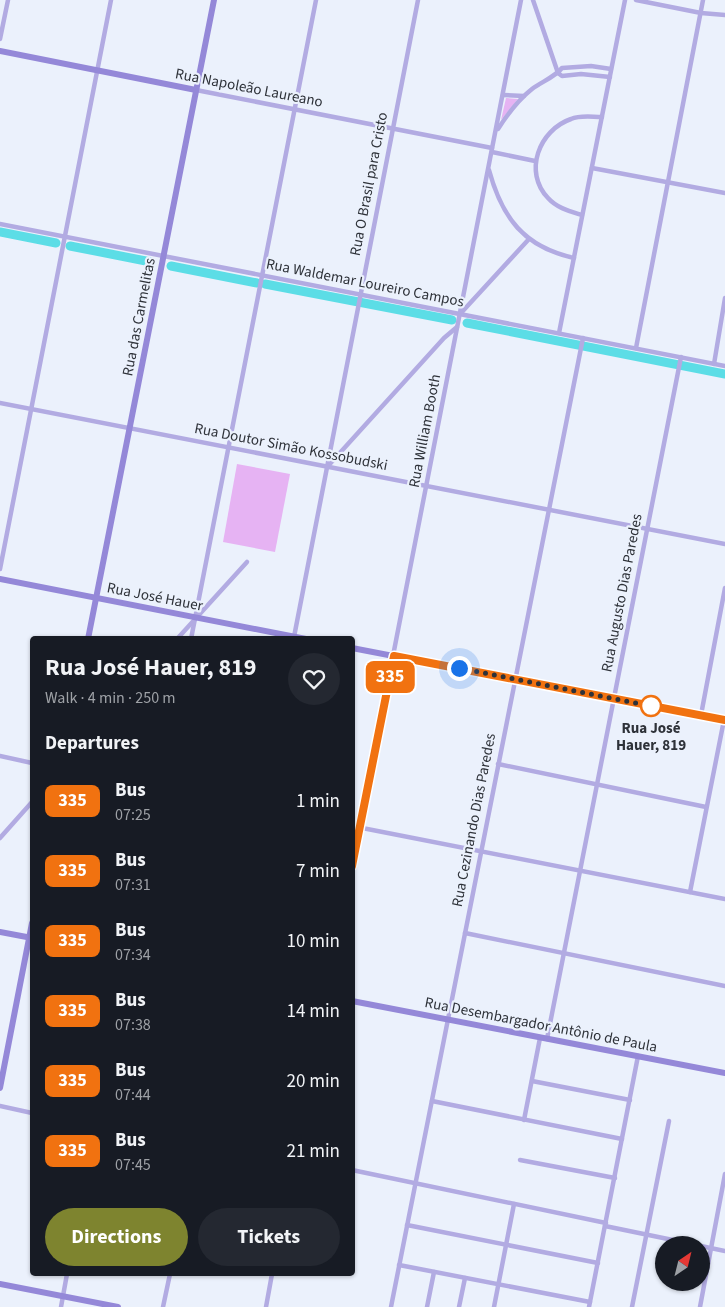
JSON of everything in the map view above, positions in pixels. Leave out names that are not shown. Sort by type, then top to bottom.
[{"type":"street","points":[[0,40],[8,0]]},
{"type":"street","points":[[0,569],[111,0]]},
{"type":"street","name":"Rua das Carmelitas","points":[[89,636],[214,0]]},
{"type":"street","points":[[192,636],[316,0]]},
{"type":"street","name":"Rua O Brasil para Cristo","points":[[294,636],[418,0]]},
{"type":"street","name":"Rua William Booth","points":[[355,851],[521,0]]},
{"type":"street","points":[[532,0],[558,73],[562,76],[581,74],[610,77]]},
{"type":"street","points":[[559,333],[625,0]]},
{"type":"street","points":[[636,0],[725,16]]},
{"type":"street","points":[[636,348],[703,0]]},
{"type":"street","name":"Rua Napoleão Laureano","points":[[0,51],[393,128],[535,161]]},
{"type":"street","points":[[580,66],[581,74]]},
{"type":"street","points":[[496,132],[524,96],[540,83],[558,73],[562,68],[580,66],[611,69]]},
{"type":"street","points":[[503,94],[524,96]]},
{"type":"street","points":[[582,215],[570,212],[556,205],[543,193],[536,177],[535,161],[542,143],[563,122],[582,117],[602,117]]},
{"type":"street","points":[[489,168],[498,197],[514,224],[529,240],[551,252],[574,258]]},
{"type":"street","points":[[592,168],[725,193]]},
{"type":"street","name":"Rua Waldemar Loureiro Campos","points":[[0,224],[559,333],[582,340],[636,348],[680,359],[725,366]]},
{"type":"street","points":[[460,314],[529,240]]},
{"type":"street","points":[[714,364],[725,298]]},
{"type":"street","points":[[327,466],[444,338],[458,326]]},
{"type":"street","name":"Rua Cezinando Dias Paredes","points":[[391,1307],[582,340]]},
{"type":"street","name":"Rua Augusto Dias Paredes","points":[[524,1120],[564,953],[680,359]]},
{"type":"street","name":"Rua Doutor Simão Kossobudski","points":[[0,403],[725,544]]},
{"type":"street","points":[[180,636],[247,562]]},
{"type":"street","name":"Rua José Hauer","points":[[0,579],[285,636]]},
{"type":"street","points":[[701,716],[725,588]]},
{"type":"street","points":[[355,649],[724,720],[690,892]]},
{"type":"street","points":[[0,756],[30,763]]},
{"type":"street","points":[[498,764],[706,807]]},
{"type":"street","points":[[0,838],[30,804]]},
{"type":"street","points":[[355,826],[725,900]]},
{"type":"street","points":[[0,932],[30,938]]},
{"type":"street","points":[[465,933],[725,986]]},
{"type":"street","points":[[0,1088],[30,943]]},
{"type":"street","name":"Rua Desembargador Antônio de Paula","points":[[355,1002],[725,1073]]},
{"type":"street","points":[[399,1265],[590,1304],[638,1056]]},
{"type":"street","points":[[532,1081],[630,1100]]},
{"type":"street","points":[[432,1101],[622,1139]]},
{"type":"street","points":[[0,1106],[30,1113]]},
{"type":"street","points":[[632,1307],[669,1121]]},
{"type":"street","points":[[520,1160],[615,1178]]},
{"type":"street","points":[[355,1171],[514,1204],[655,1237]]},
{"type":"street","points":[[700,1307],[725,1174]]},
{"type":"street","points":[[494,1307],[514,1204]]},
{"type":"street","points":[[407,1225],[598,1263]]},
{"type":"street","points":[[711,1248],[725,1250]]},
{"type":"street","points":[[427,1307],[434,1272]]},
{"type":"street","points":[[61,1307],[67,1276]]},
{"type":"street","points":[[163,1307],[170,1276]]},
{"type":"street","points":[[266,1307],[272,1276]]},
{"type":"street","points":[[459,1307],[465,1278]]},
{"type":"street","points":[[0,1284],[118,1307]]},
{"type":"shaded area","points":[[506,98],[518,99],[501,120]]},
{"type":"shaded area","points":[[237,464],[290,474],[275,552],[223,542]]},
{"type":"waterway","points":[[0,232],[56,243]]},
{"type":"waterway","points":[[70,246],[151,262]]},
{"type":"waterway","points":[[171,266],[257,283]]},
{"type":"waterway","points":[[265,284],[452,320]]},
{"type":"waterway","points":[[467,323],[725,374]]},
{"type":"bus line","name":"335","points":[[355,851],[394,656],[725,720]]},
{"type":"place","name":"Rua José Hauer, 819","points":[[651,706]]},
{"type":"route","points":[[459,668],[651,706]]}]
